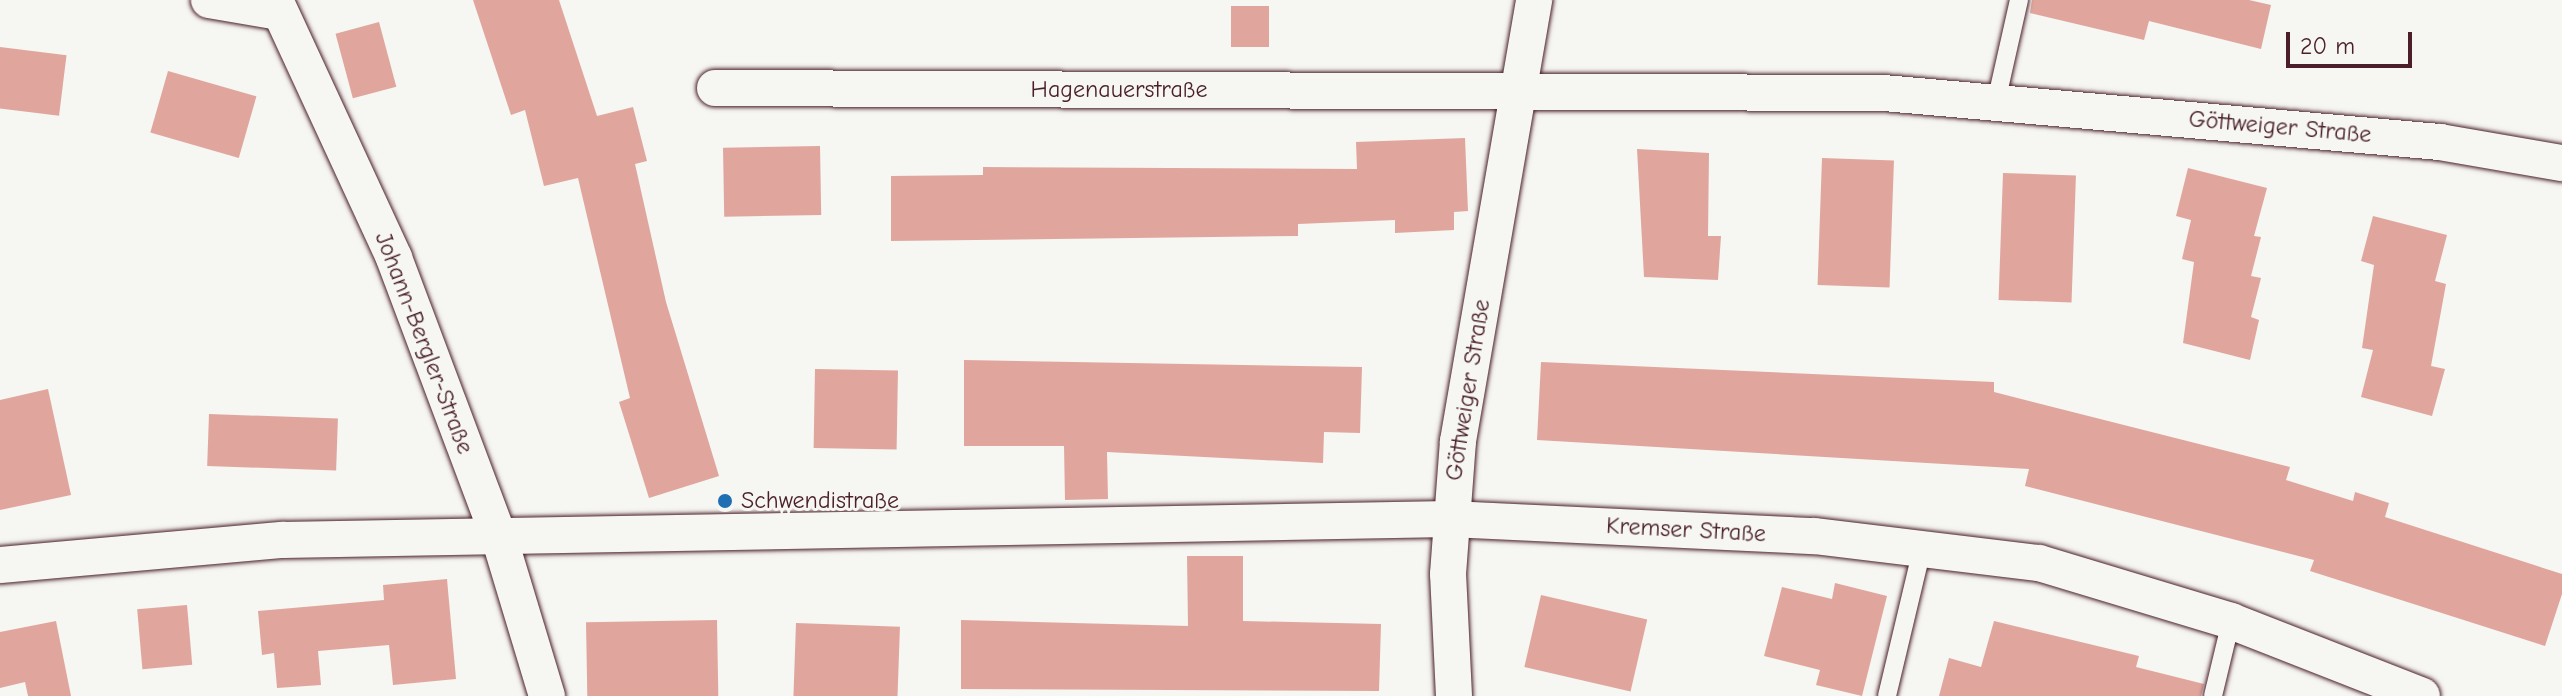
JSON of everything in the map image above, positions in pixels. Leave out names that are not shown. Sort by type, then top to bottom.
[{"type":"street","points":[[209,0],[277,6]]},
{"type":"street","name":"Göttweiger Straße","points":[[1454,696],[1450,519],[1479,308],[1522,88],[1534,0]]},
{"type":"street","name":"Johann-Bergler-Straße","points":[[277,6],[394,258],[499,537],[547,696]]},
{"type":"street","name":"Hagenauerstraße","points":[[715,88],[1522,88]]},
{"type":"street","name":"Göttweiger Straße","points":[[1522,88],[1884,93],[2440,142],[2562,163]]},
{"type":"street","points":[[0,565],[282,540],[1450,519]]},
{"type":"street","name":"Kremser Straße","points":[[1450,519],[1923,545],[2039,563],[2231,621],[2422,696]]},
{"type":"lane","points":[[1996,102],[2019,0]]},
{"type":"lane","points":[[1887,696],[1923,545]]},
{"type":"lane","points":[[2213,696],[2231,621]]},
{"type":"building","points":[[473,0],[559,0],[597,116],[633,107],[647,161],[635,164],[666,302],[719,476],[649,498],[619,402],[630,398],[578,178],[544,186],[525,110],[511,115]]},
{"type":"building","points":[[2032,0],[2249,0],[2271,5],[2261,49],[2149,21],[2144,40],[2030,13]]},
{"type":"building","points":[[1231,6],[1269,6],[1269,47],[1231,47]]},
{"type":"building","points":[[379,22],[396,87],[353,98],[336,34]]},
{"type":"building","points":[[0,47],[67,55],[59,116],[0,108]]},
{"type":"building","points":[[168,71],[256,96],[239,158],[150,133]]},
{"type":"building","points":[[1465,138],[1468,211],[1454,212],[1454,230],[1395,233],[1395,220],[1298,224],[1298,236],[891,241],[891,176],[983,175],[983,167],[1357,169],[1356,142]]},
{"type":"building","points":[[820,146],[821,215],[724,217],[723,148]]},
{"type":"building","points":[[1637,149],[1709,153],[1708,236],[1721,236],[1718,280],[1644,277]]},
{"type":"building","points":[[1822,158],[1894,161],[1890,287],[1818,285]]},
{"type":"building","points":[[2188,168],[2267,188],[2254,236],[2261,237],[2251,276],[2261,278],[2251,317],[2259,320],[2250,360],[2183,343],[2194,262],[2182,259],[2191,220],[2176,216]]},
{"type":"building","points":[[2003,173],[2076,176],[2072,302],[1999,300]]},
{"type":"building","points":[[2373,216],[2447,235],[2435,281],[2446,284],[2431,366],[2445,369],[2432,416],[2361,397],[2373,350],[2362,348],[2374,265],[2361,261]]},
{"type":"building","points":[[964,360],[1362,367],[1360,433],[1324,432],[1323,463],[1107,452],[1108,499],[1065,500],[1064,446],[964,446]]},
{"type":"building","points":[[1541,362],[1994,382],[1994,392],[2290,467],[2286,480],[2353,501],[2355,492],[2389,503],[2385,517],[2562,574],[2562,594],[2545,646],[2310,571],[2314,560],[2025,486],[2029,469],[1537,440]]},
{"type":"building","points":[[815,369],[898,370],[897,449],[814,448]]},
{"type":"building","points":[[48,389],[71,495],[0,510],[0,400]]},
{"type":"building","points":[[209,414],[338,419],[336,470],[207,466]]},
{"type":"building","points":[[1187,556],[1243,556],[1243,621],[1381,624],[1379,691],[961,689],[961,620],[1188,626]]},
{"type":"building","points":[[447,579],[456,679],[393,685],[389,645],[318,651],[321,685],[277,688],[274,653],[262,655],[258,611],[384,600],[383,585]]},
{"type":"building","points":[[1835,583],[1887,596],[1862,696],[1816,685],[1820,670],[1764,656],[1782,587],[1832,599]]},
{"type":"building","points":[[1541,595],[1647,620],[1631,692],[1524,667]]},
{"type":"building","points":[[187,605],[192,665],[142,669],[137,609]]},
{"type":"building","points":[[717,620],[718,696],[587,696],[586,622]]},
{"type":"building","points":[[56,621],[71,696],[28,696],[25,682],[0,688],[0,632]]},
{"type":"building","points":[[1994,621],[2139,656],[2136,667],[2204,684],[2201,696],[1939,696],[1949,658],[1981,667]]},
{"type":"building","points":[[796,623],[900,627],[898,696],[793,696]]},
{"type":"place","name":"Schwendistraße","points":[[725,501]]}]
